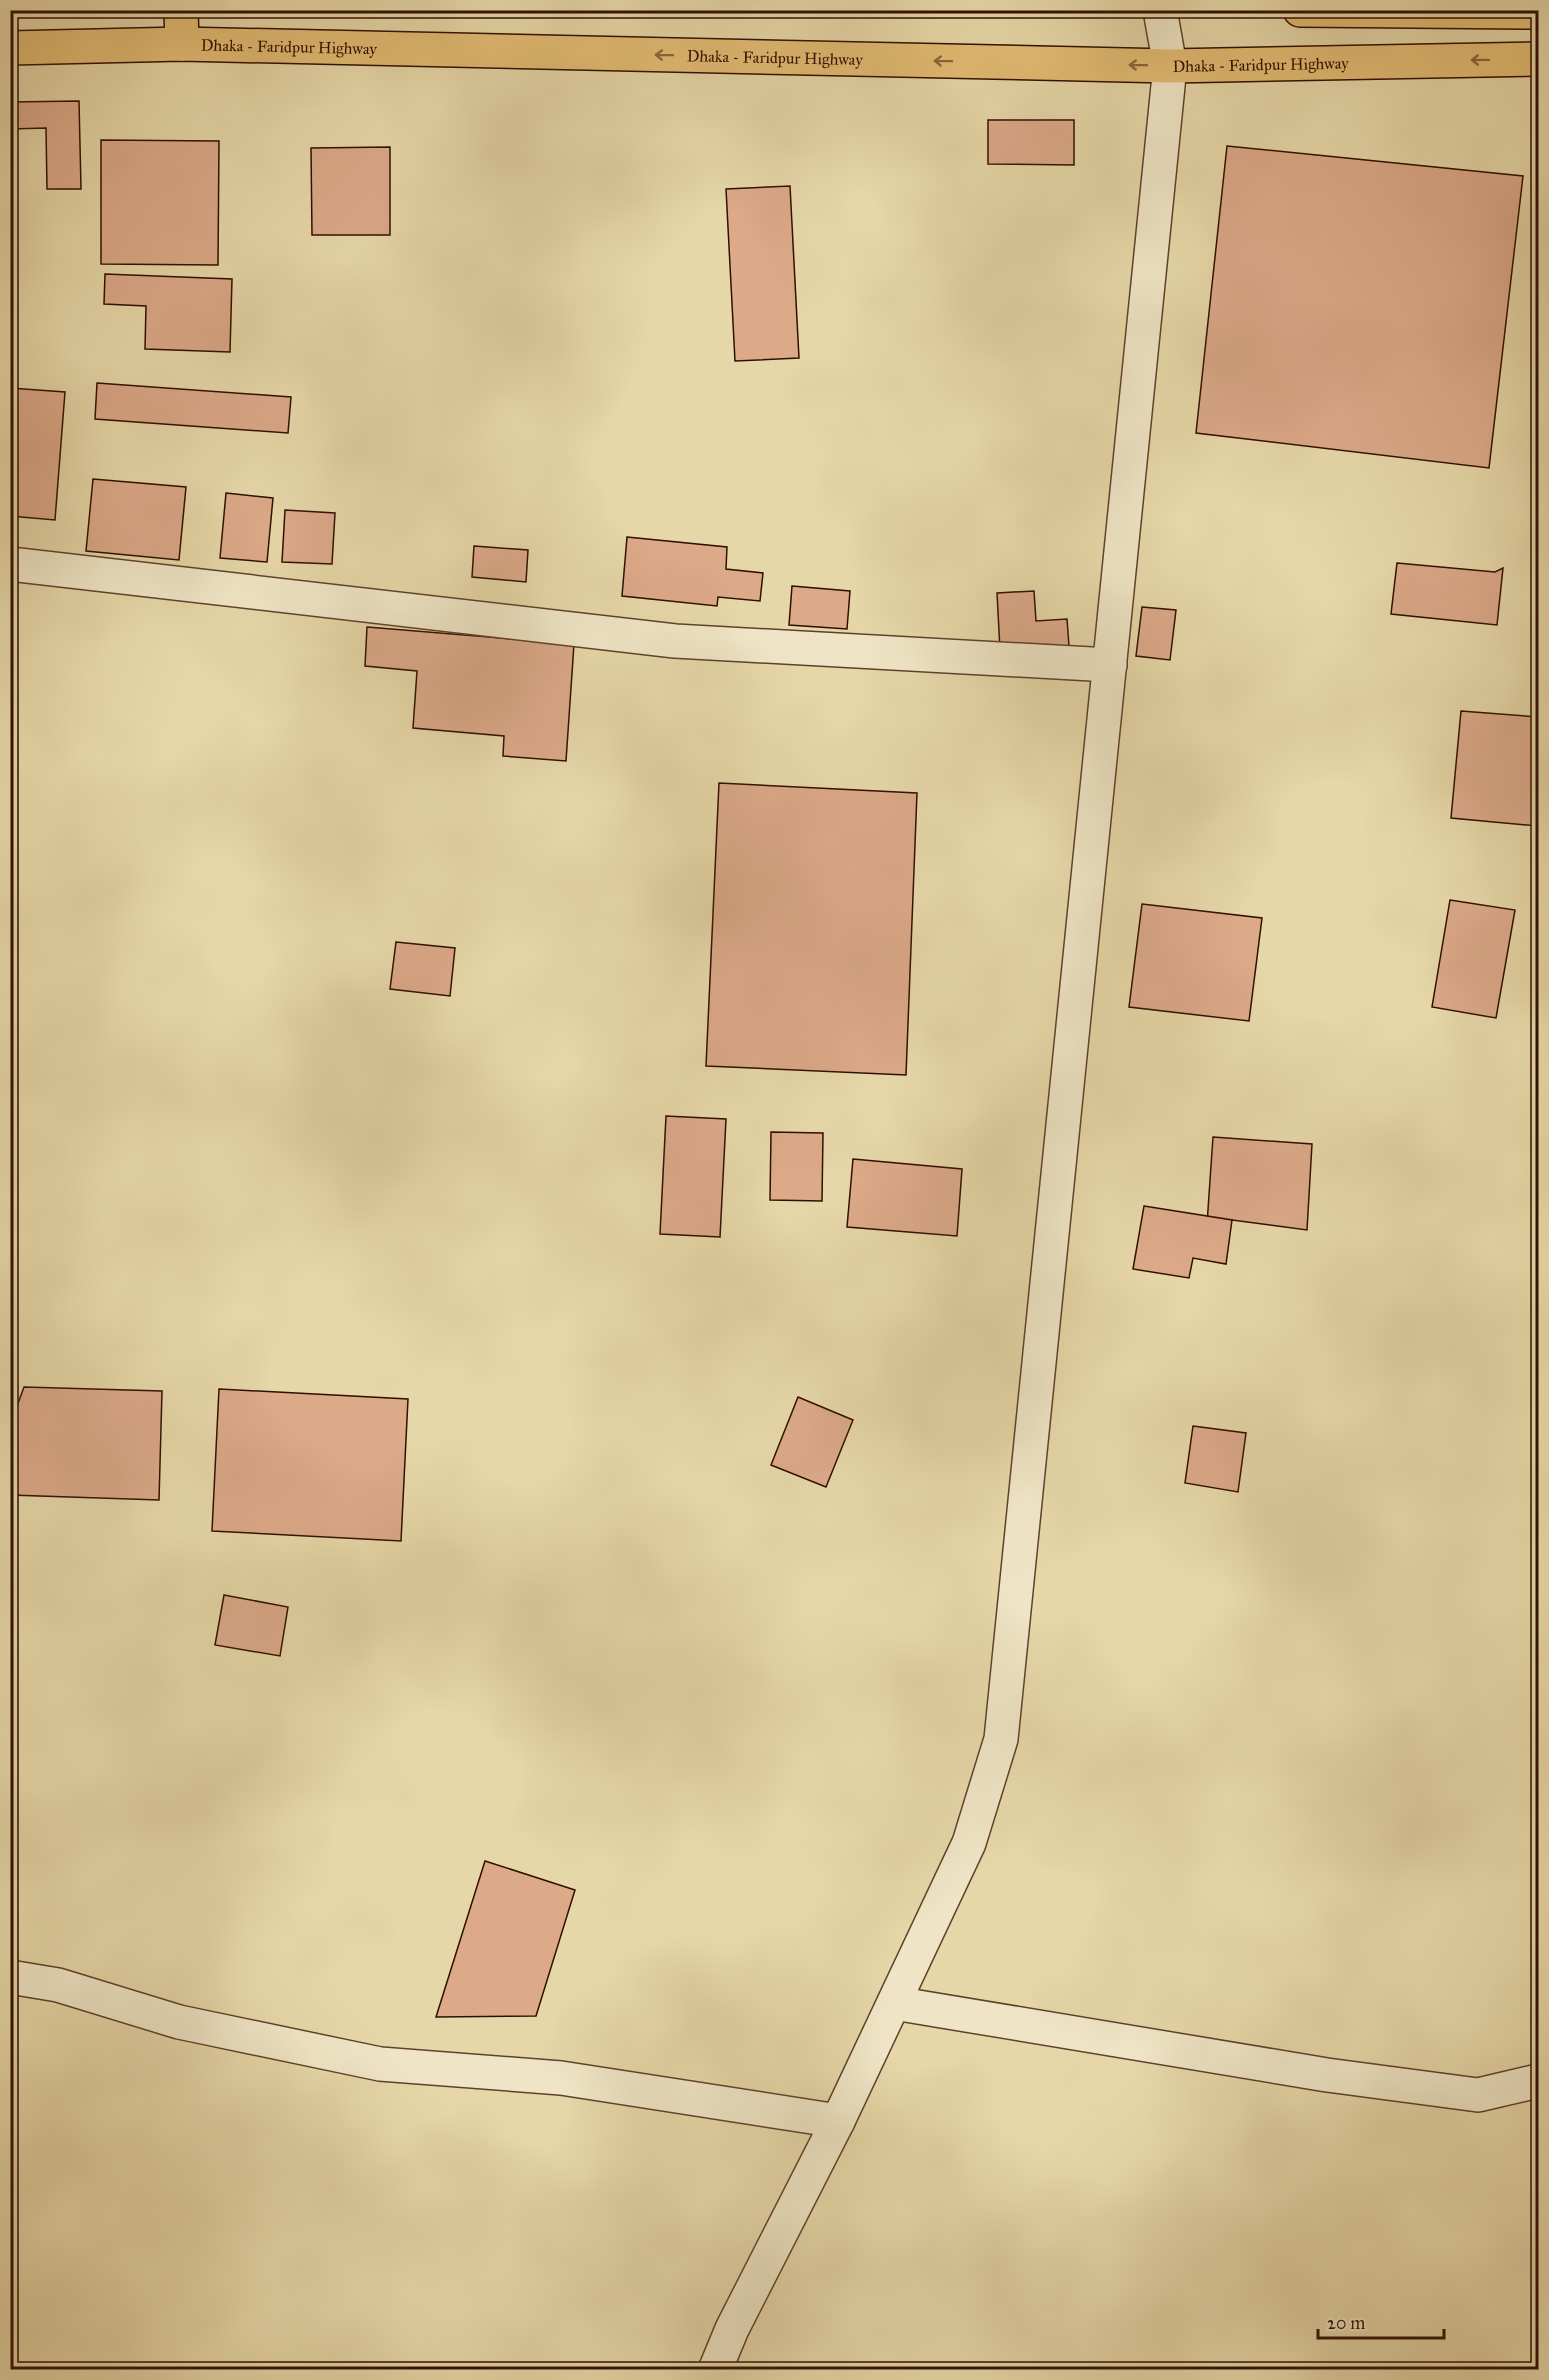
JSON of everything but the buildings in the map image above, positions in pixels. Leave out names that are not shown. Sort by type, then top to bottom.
[{"type":"highway","points":[[182,10],[182,44]]},
{"type":"highway","points":[[1300,10],[1539,12]]},
{"type":"highway","name":"Dhaka - Faridpur Highway","points":[[10,48],[182,44],[1170,66],[1539,59]]},
{"type":"street","points":[[715,2370],[732,2329],[838,2121],[969,1843],[1001,1739],[1170,66],[1161,10]]},
{"type":"street","points":[[10,564],[675,640],[1110,665]]},
{"type":"street","points":[[10,1977],[58,1985],[179,2022],[380,2064],[561,2078],[838,2121]]},
{"type":"street","points":[[894,2003],[1327,2075],[1478,2095],[1539,2081]]}]
